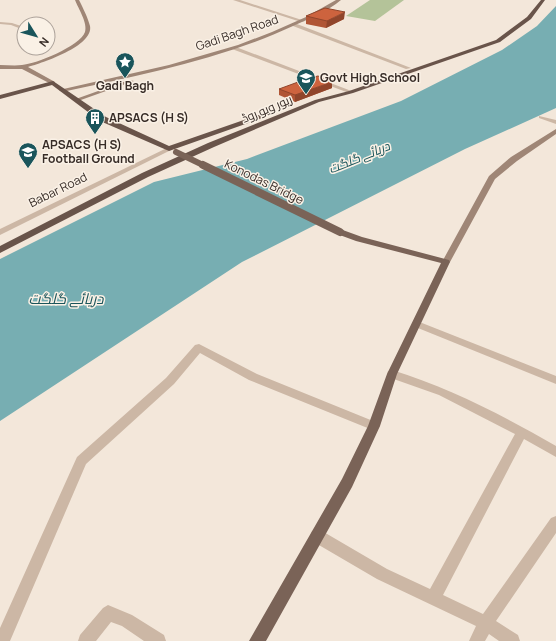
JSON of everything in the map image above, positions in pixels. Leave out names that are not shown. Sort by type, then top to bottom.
[{"type":"highway","name":"ریور ویو روڈ","points":[[0,250],[145,175],[211,145],[317,101],[351,92],[498,41],[515,31],[537,10],[543,0]]},
{"type":"highway","points":[[0,97],[53,83],[113,125],[169,149],[299,104],[317,101]]},
{"type":"main road","points":[[0,67],[23,67],[59,54],[73,46],[88,34],[88,27],[77,0]]},
{"type":"main road","name":"Gadi Bagh Road","points":[[76,100],[134,77],[234,48],[295,25],[339,0]]},
{"type":"main road","points":[[23,67],[53,83]]},
{"type":"main road","name":"Gadi Bagh Road","points":[[62,90],[134,77]]},
{"type":"main road","points":[[257,641],[347,483],[374,426],[392,374],[446,262],[492,178],[514,159],[556,131]]},
{"type":"main road","name":"Konodas Bridge","points":[[169,149],[340,232],[359,239],[446,262]]},
{"type":"street","points":[[235,0],[303,21]]},
{"type":"street","points":[[0,24],[16,25]]},
{"type":"street","points":[[295,25],[408,68]]},
{"type":"street","points":[[234,48],[351,92]]},
{"type":"street","points":[[541,117],[556,122]]},
{"type":"street","name":"Babar Road","points":[[0,232],[169,149]]},
{"type":"street","points":[[417,324],[556,380]]},
{"type":"street","points":[[2,641],[81,461],[170,381],[199,348],[253,377],[374,426]]},
{"type":"street","points":[[392,374],[443,392],[522,432],[556,452]]},
{"type":"street","points":[[433,599],[522,432]]},
{"type":"street","points":[[477,641],[486,623],[556,522]]},
{"type":"street","points":[[317,536],[382,574],[486,623],[512,641]]},
{"type":"street","points":[[86,641],[108,614],[127,620],[158,641]]},
{"type":"green space","points":[[370,0],[404,0],[375,21],[346,16]]},
{"type":"water","name":"دریائے گلگت","points":[[556,6],[556,108],[465,149],[242,262],[0,421],[0,259],[154,182],[247,159],[401,101],[502,50],[537,26]]},
{"type":"building","points":[[325,8],[345,12],[327,21],[306,16]]},
{"type":"building","points":[[318,76],[332,82],[295,95],[279,89],[309,78]]},
{"type":"place","name":"Gadi Bagh","points":[[125,79]]},
{"type":"place","name":"Govt High School","points":[[306,95]]},
{"type":"place","name":"APSACS (H S)","points":[[95,135]]},
{"type":"place","name":"APSACS (H S) Football Ground","points":[[28,169]]}]
